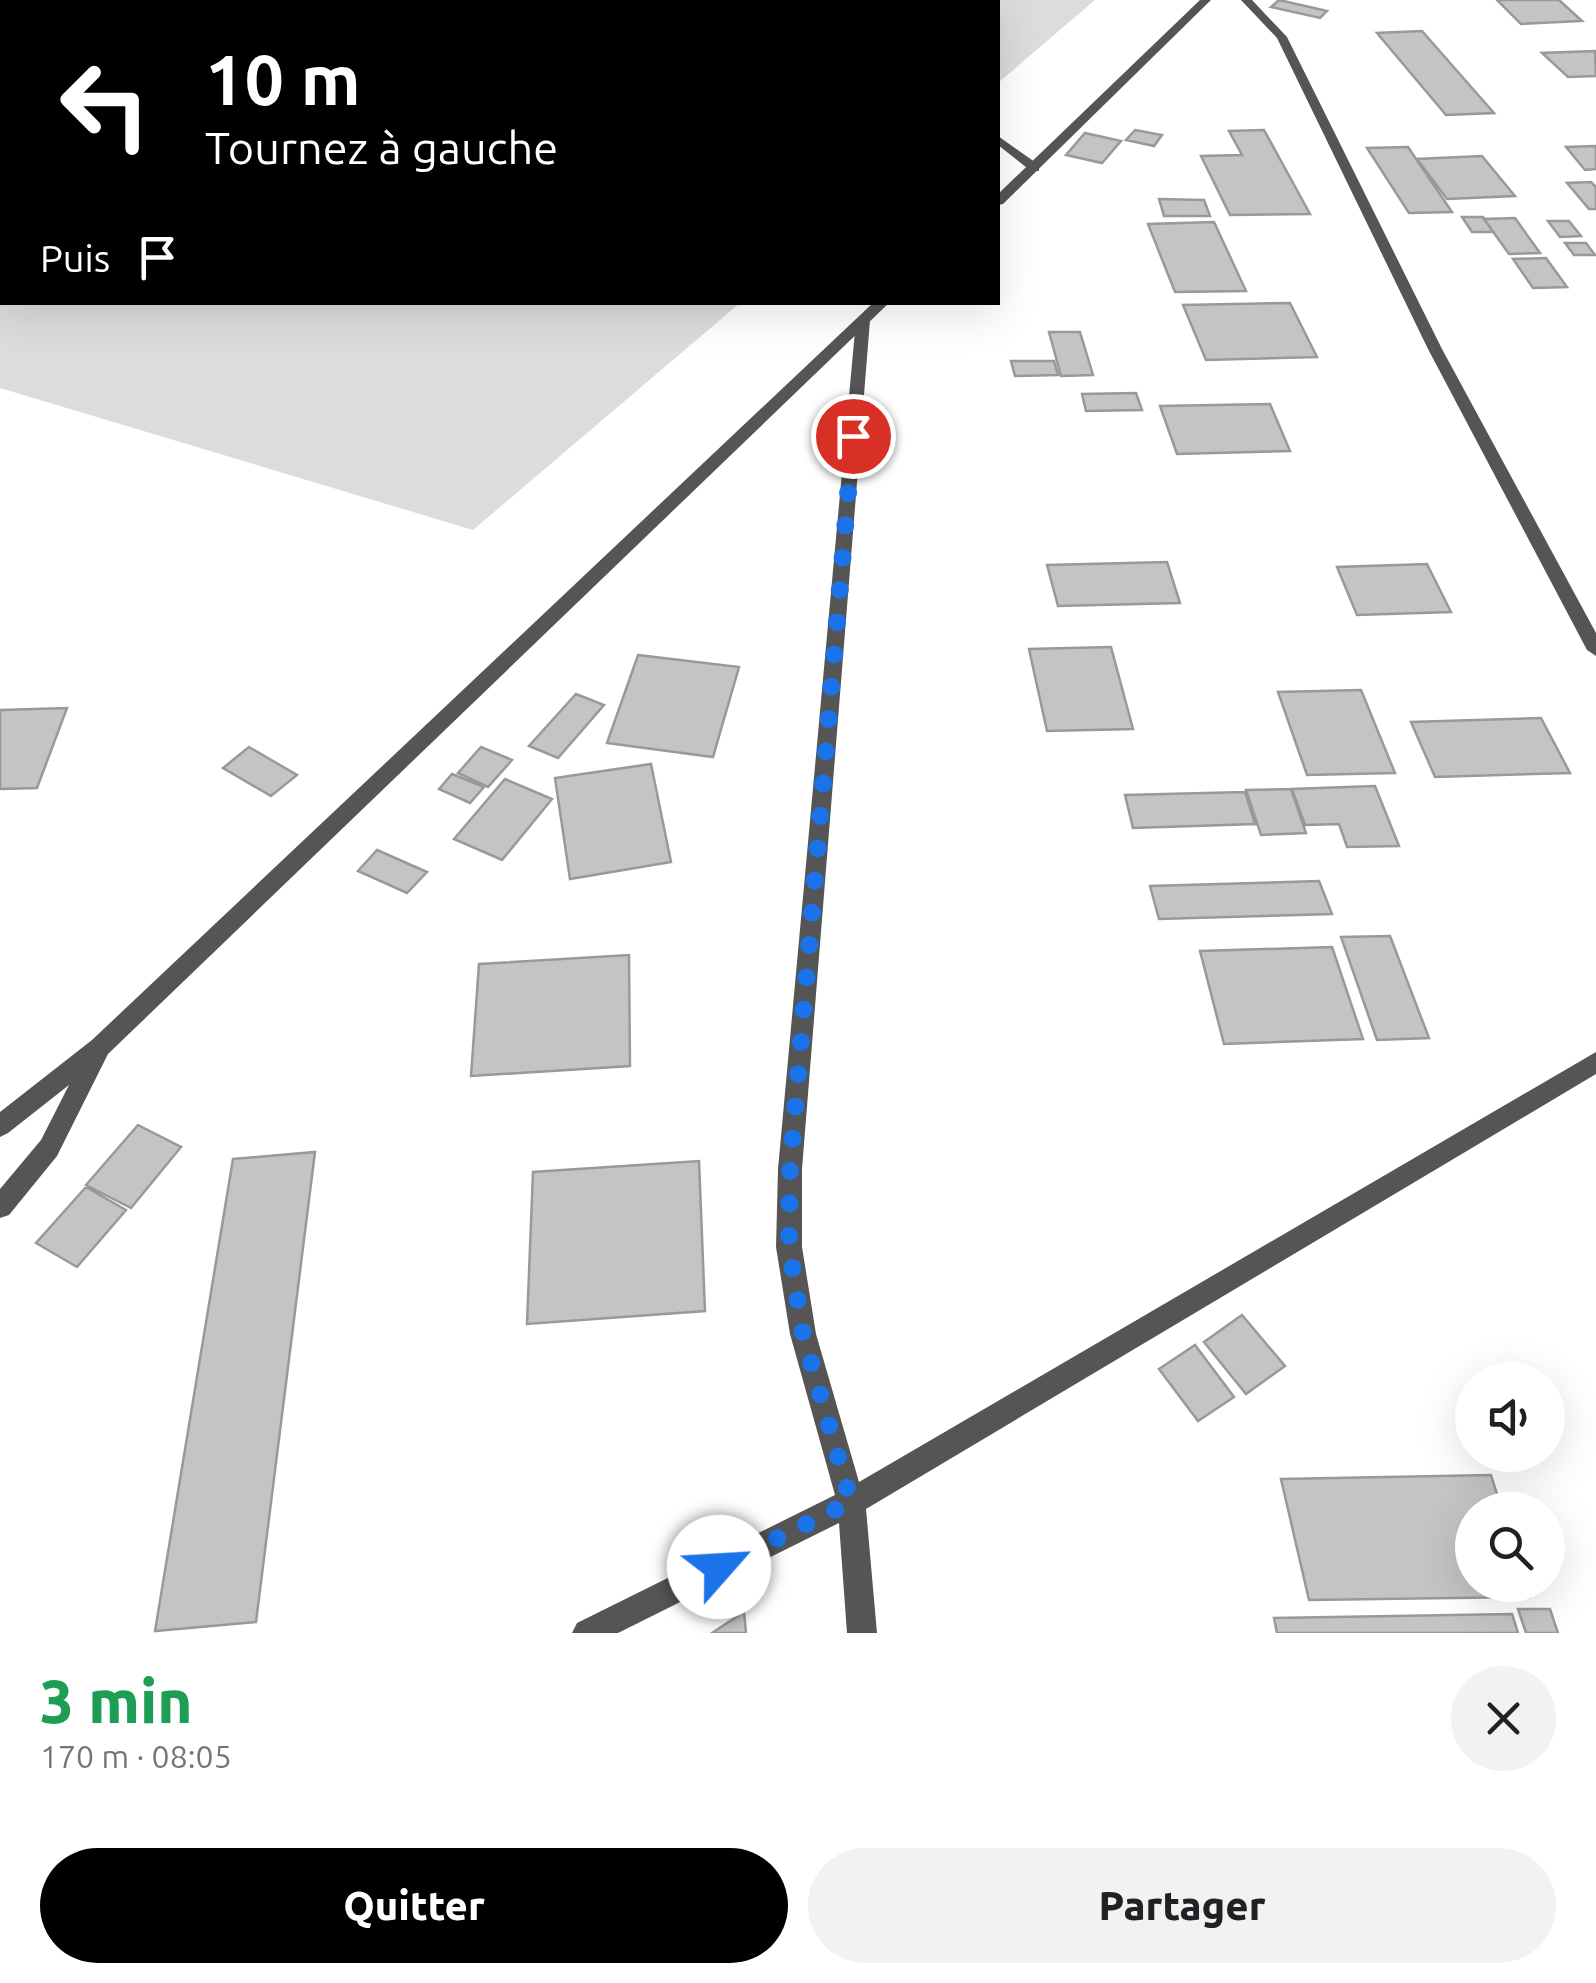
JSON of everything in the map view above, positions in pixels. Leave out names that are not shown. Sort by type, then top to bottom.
[{"type":"street","points":[[1000,199],[1206,0]]},
{"type":"street","points":[[1246,0],[1282,37],[1435,349],[1596,650]]},
{"type":"street","points":[[1000,142],[1034,168]]},
{"type":"street","points":[[0,1126],[100,1046],[880,305]]},
{"type":"street","points":[[862,1633],[851,1502],[803,1334],[789,1246],[790,1169],[863,320]]},
{"type":"street","points":[[0,1207],[49,1148],[100,1046]]},
{"type":"street","points":[[587,1633],[851,1502],[1596,1062]]},
{"type":"shaded area","points":[[1000,0],[1095,0],[1000,81]]},
{"type":"shaded area","points":[[0,305],[738,305],[473,530],[0,388]]},
{"type":"building","points":[[1279,0],[1327,11],[1320,18],[1271,7]]},
{"type":"building","points":[[1497,0],[1559,0],[1582,21],[1521,24]]},
{"type":"building","points":[[1422,31],[1494,113],[1446,115],[1377,33]]},
{"type":"building","points":[[1595,51],[1596,76],[1568,77],[1542,53]]},
{"type":"building","points":[[1135,130],[1162,135],[1154,146],[1126,140]]},
{"type":"building","points":[[1264,130],[1310,214],[1230,215],[1201,156],[1242,155],[1229,131]]},
{"type":"building","points":[[1085,133],[1121,141],[1102,163],[1066,155]]},
{"type":"building","points":[[1596,146],[1596,169],[1585,170],[1566,147]]},
{"type":"building","points":[[1408,147],[1452,212],[1409,213],[1367,148]]},
{"type":"building","points":[[1482,156],[1515,196],[1447,199],[1417,159]]},
{"type":"building","points":[[1591,182],[1596,187],[1596,209],[1589,209],[1567,183]]},
{"type":"building","points":[[1159,199],[1204,200],[1210,216],[1164,216]]},
{"type":"building","points":[[1462,217],[1483,217],[1493,232],[1472,232]]},
{"type":"building","points":[[1515,218],[1540,253],[1509,254],[1484,219]]},
{"type":"building","points":[[1548,221],[1569,221],[1581,236],[1560,237]]},
{"type":"building","points":[[1214,222],[1246,291],[1175,292],[1148,224]]},
{"type":"building","points":[[1565,243],[1586,243],[1595,255],[1574,255]]},
{"type":"building","points":[[1546,258],[1567,287],[1533,288],[1513,259]]},
{"type":"building","points":[[1290,303],[1317,357],[1206,360],[1183,305]]},
{"type":"building","points":[[1049,332],[1080,332],[1093,375],[1061,376]]},
{"type":"building","points":[[1011,361],[1054,361],[1058,375],[1015,376]]},
{"type":"building","points":[[1136,393],[1142,410],[1086,411],[1082,394]]},
{"type":"building","points":[[1270,404],[1290,451],[1177,454],[1160,406]]},
{"type":"building","points":[[1167,562],[1180,603],[1058,606],[1047,565]]},
{"type":"building","points":[[1427,564],[1451,612],[1357,615],[1337,567]]},
{"type":"building","points":[[1111,647],[1133,729],[1047,731],[1029,649]]},
{"type":"building","points":[[638,655],[739,667],[713,757],[607,743]]},
{"type":"building","points":[[1361,690],[1395,773],[1307,775],[1278,692]]},
{"type":"building","points":[[576,694],[604,705],[558,758],[529,746]]},
{"type":"building","points":[[67,708],[37,788],[0,789],[0,710]]},
{"type":"building","points":[[1541,718],[1570,773],[1435,777],[1411,722]]},
{"type":"building","points":[[249,747],[297,775],[271,796],[223,768]]},
{"type":"building","points":[[481,747],[512,760],[488,787],[458,773]]},
{"type":"building","points":[[651,764],[671,862],[570,879],[555,778]]},
{"type":"building","points":[[452,774],[484,787],[470,803],[439,789]]},
{"type":"building","points":[[505,779],[552,799],[502,860],[454,839]]},
{"type":"building","points":[[1375,786],[1399,846],[1347,847],[1339,824],[1305,825],[1292,789]]},
{"type":"building","points":[[1291,789],[1306,833],[1261,835],[1246,790]]},
{"type":"building","points":[[1245,792],[1255,824],[1133,828],[1125,795]]},
{"type":"building","points":[[377,850],[427,872],[407,893],[358,871]]},
{"type":"building","points":[[1319,881],[1332,914],[1159,919],[1150,886]]},
{"type":"building","points":[[1390,936],[1429,1038],[1377,1040],[1341,937]]},
{"type":"building","points":[[1332,947],[1363,1039],[1224,1044],[1200,951]]},
{"type":"building","points":[[629,955],[630,1066],[471,1076],[479,964]]},
{"type":"building","points":[[138,1125],[181,1147],[131,1208],[86,1185]]},
{"type":"building","points":[[315,1152],[256,1622],[155,1631],[233,1159]]},
{"type":"building","points":[[699,1161],[705,1311],[527,1324],[533,1172]]},
{"type":"building","points":[[86,1187],[126,1210],[77,1267],[36,1243]]},
{"type":"building","points":[[1242,1315],[1285,1366],[1246,1394],[1204,1342]]},
{"type":"building","points":[[1195,1345],[1234,1397],[1198,1421],[1159,1369]]},
{"type":"building","points":[[1491,1475],[1496,1492],[1455,1492],[1455,1598],[1309,1600],[1281,1479]]},
{"type":"building","points":[[1518,1609],[1550,1609],[1558,1633],[1526,1633]]},
{"type":"building","points":[[744,1612],[746,1633],[712,1633]]},
{"type":"building","points":[[1512,1614],[1518,1633],[1277,1633],[1274,1618]]},
{"type":"route","points":[[719,1567],[851,1502],[803,1334],[789,1246],[790,1169],[853,436]]}]
